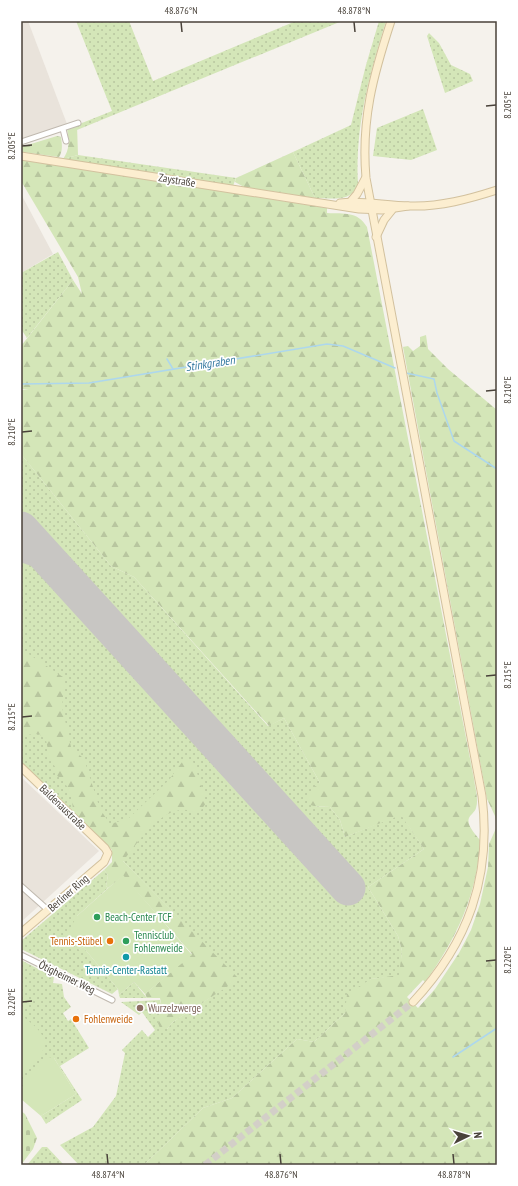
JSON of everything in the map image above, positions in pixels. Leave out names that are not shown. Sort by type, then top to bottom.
[{"type":"main road","points":[[391,21],[371,87],[366,113],[364,136],[366,178],[369,202],[484,814],[485,849],[479,884],[467,922],[446,962],[413,1002]]},
{"type":"main road","name":"Zaystraße","points":[[21,156],[371,210],[392,210],[408,206]]},
{"type":"main road","points":[[351,201],[357,194],[366,178]]},
{"type":"main road","points":[[408,206],[447,203],[497,190]]},
{"type":"main road","name":"Zaystraße","points":[[333,204],[351,201],[408,206]]},
{"type":"main road","points":[[376,237],[384,220],[392,210]]},
{"type":"main road","name":"Baldenaustraße","points":[[21,767],[105,848]]},
{"type":"main road","name":"Berliner Ring","points":[[21,933],[104,862],[108,856],[105,848]]},
{"type":"street","points":[[21,142],[78,123]]},
{"type":"street","points":[[63,129],[66,141]]},
{"type":"street","points":[[21,886],[48,910]]},
{"type":"street","name":"Ötigheimer Weg","points":[[21,955],[112,1000]]},
{"type":"shaded area","points":[[21,21],[28,21],[67,124],[21,139]]},
{"type":"shaded area","points":[[21,194],[53,254],[21,273]]},
{"type":"shaded area","points":[[21,777],[99,851],[21,922]]},
{"type":"green space","points":[[76,21],[129,21],[153,81],[296,21],[342,21],[77,130],[77,125],[112,111]]},
{"type":"green space","points":[[379,21],[386,21],[364,101],[359,142],[358,184],[355,190],[346,197],[334,199],[315,198],[293,152],[351,125]]},
{"type":"green space","points":[[429,33],[439,43],[451,65],[470,74],[473,81],[445,93],[427,36]]},
{"type":"green space","points":[[423,109],[437,150],[411,160],[373,156],[377,128]]},
{"type":"green space","points":[[77,125],[78,155],[63,159],[67,152],[68,145],[67,129]]},
{"type":"green space","points":[[57,136],[61,137],[62,142],[62,150],[59,157],[23,152],[21,147]]},
{"type":"green space","points":[[293,152],[315,198],[244,187],[235,182],[236,178]]},
{"type":"green space","points":[[78,155],[236,178],[233,186],[63,159]]},
{"type":"green space","points":[[21,160],[327,208],[327,213],[350,214],[355,216],[359,218],[367,227],[476,790],[477,805],[468,821],[472,830],[480,840],[475,879],[470,897],[455,933],[446,950],[425,982],[423,980],[407,997],[418,1008],[435,989],[459,953],[471,930],[480,904],[488,867],[489,844],[497,826],[497,1165],[144,1165],[203,1108],[232,1098],[297,1039],[314,1042],[345,1013],[347,994],[371,979],[399,975],[402,951],[398,936],[368,887],[424,849],[401,815],[345,837],[340,820],[330,807],[307,804],[310,792],[320,783],[284,718],[269,726],[134,577],[111,566],[21,454],[21,390],[29,389],[21,389],[21,346],[73,280],[82,294],[78,277],[21,181]]},
{"type":"green space","points":[[58,252],[73,280],[27,338],[21,329],[21,273]]},
{"type":"green space","points":[[426,335],[428,349],[448,369],[497,410],[497,826],[495,816],[487,799],[403,347],[408,346],[413,351],[420,346],[420,337]]},
{"type":"green space","points":[[21,454],[111,566],[134,577],[268,726],[284,718],[320,783],[314,806],[330,807],[340,820],[345,837],[401,814],[424,849],[368,887],[398,936],[402,951],[400,976],[371,979],[345,1013],[314,1042],[297,1039],[232,1098],[203,1108],[144,1165],[79,1165],[60,1145],[93,1127],[116,1096],[125,1053],[122,1050],[142,1030],[148,1037],[155,1030],[142,1012],[139,1015],[121,1002],[160,1000],[167,1029],[173,1022],[238,979],[123,861],[73,800],[73,813],[21,762]]},
{"type":"green space","points":[[21,644],[24,651],[63,677],[64,687],[62,707],[71,747],[84,759],[100,809],[110,824],[128,819],[169,780],[185,758],[194,763],[206,803],[199,813],[180,810],[163,817],[148,830],[123,861],[239,979],[173,1022],[167,1029],[160,1028],[158,1023],[163,1013],[160,998],[147,998],[145,994],[192,954],[123,876],[108,888],[106,886],[108,875],[104,870],[112,862],[112,850],[73,813],[69,791],[64,782],[56,775],[56,768],[50,760],[46,740],[39,734],[21,735]]},
{"type":"green space","points":[[104,870],[108,875],[106,886],[108,888],[77,916],[79,950],[83,947],[118,989],[112,994],[21,949],[21,941]]},
{"type":"green space","name":"Tennisclub Fohlenweide","points":[[123,875],[192,955],[145,994],[134,982],[119,995],[118,989],[83,947],[79,950],[67,934],[77,916]]},
{"type":"green space","points":[[21,960],[54,977],[53,983],[62,984],[64,997],[71,1007],[63,1013],[68,1021],[71,1019],[89,1048],[60,1066],[82,1100],[46,1124],[41,1116],[76,1094],[54,1058],[21,1088]]},
{"type":"green space","points":[[134,982],[147,998],[120,998],[119,995]]},
{"type":"green space","points":[[21,1015],[34,1025],[40,1032],[44,1045],[40,1056],[21,1075]]},
{"type":"green space","points":[[44,1058],[54,1058],[76,1094],[41,1116],[21,1099],[21,1092],[25,1080],[31,1072]]},
{"type":"green space","points":[[21,1111],[25,1114],[37,1138],[33,1149],[21,1165]]},
{"type":"green space","points":[[42,1147],[47,1147],[64,1165],[27,1165]]},
{"type":"waterway","name":"Stinkgraben","points":[[21,384],[89,383],[327,344],[343,346],[395,368]]},
{"type":"waterway","points":[[167,359],[173,369]]},
{"type":"waterway","name":"Stinkgraben","points":[[406,373],[434,379],[437,393],[454,441],[497,469]]},
{"type":"waterway","points":[[453,1057],[497,1028]]},
{"type":"taxiway","points":[[21,555],[55,567]]},
{"type":"runway","points":[[21,529],[348,888]]},
{"type":"tunnel","points":[[205,1165],[413,1002]]},
{"type":"place","name":"Beach-Center TCF","points":[[97,917]]},
{"type":"place","name":"Tennis-Stübel","points":[[110,941]]},
{"type":"place","name":"Tennisclub Fohlenweide","points":[[126,941]]},
{"type":"place","name":"Tennis-Center-Rastatt","points":[[126,957]]},
{"type":"place","name":"Wurzelzwerge","points":[[140,1008]]},
{"type":"place","name":"Fohlenweide","points":[[76,1019]]}]
